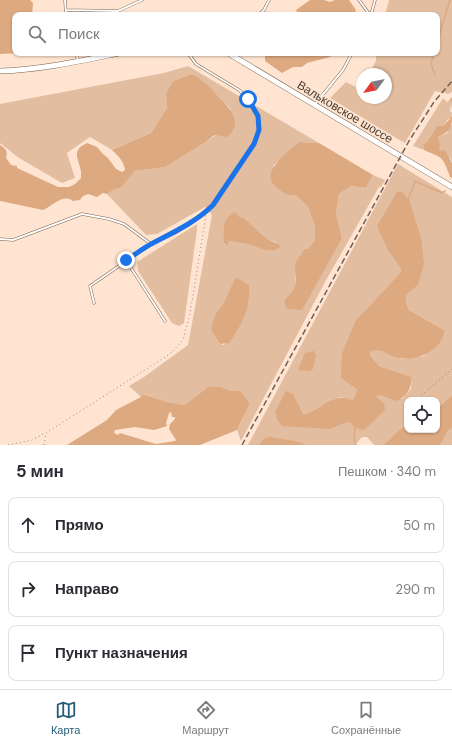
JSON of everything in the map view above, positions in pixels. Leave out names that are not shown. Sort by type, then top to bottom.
[{"type":"main road","points":[[0,70],[31,69],[104,56]]},
{"type":"main road","name":"Вальковское шоссе","points":[[233,56],[452,187]]},
{"type":"lane","points":[[65,0],[66,10],[118,11],[142,0]]},
{"type":"lane","points":[[262,12],[269,0]]},
{"type":"lane","points":[[359,0],[368,12]]},
{"type":"lane","points":[[371,12],[375,0]]},
{"type":"lane","points":[[77,56],[79,61]]},
{"type":"lane","points":[[94,303],[90,286],[151,244],[175,233],[206,212],[213,205],[254,144],[259,130],[258,116],[248,99],[239,90],[196,64],[190,56]]},
{"type":"lane","points":[[314,105],[343,70],[350,56]]},
{"type":"lane","points":[[0,239],[13,240],[82,214],[109,219],[124,224],[151,244]]},
{"type":"lane","points":[[126,260],[165,321]]},
{"type":"path","points":[[8,445],[32,440],[46,433],[170,354],[183,340],[190,314],[206,212]]},
{"type":"path","points":[[419,397],[452,369]]},
{"type":"path","points":[[44,445],[46,433]]},
{"type":"shaded area","points":[[0,0],[30,0],[33,3],[32,12],[12,12],[12,53],[0,54]]},
{"type":"shaded area","points":[[310,0],[324,0],[330,2],[335,0],[349,0],[356,10],[355,12],[297,12],[296,10]]},
{"type":"shaded area","points":[[389,0],[452,0],[452,92],[448,94],[435,91],[405,143],[330,98],[346,82],[356,87],[356,104],[392,104],[392,68],[372,68],[376,61],[376,56],[440,56],[440,12],[386,12]]},
{"type":"shaded area","points":[[265,56],[331,56],[307,63],[302,67],[293,67],[282,73],[265,61]]},
{"type":"shaded area","points":[[188,66],[319,143],[298,142],[273,166],[296,195],[308,207],[315,226],[315,240],[295,272],[296,286],[291,294],[285,299],[285,305],[342,238],[336,214],[339,194],[351,186],[366,188],[373,175],[385,180],[381,187],[379,187],[325,282],[241,441],[237,430],[250,403],[241,391],[231,391],[221,387],[209,386],[185,405],[167,402],[144,394],[141,397],[129,386],[188,345],[212,215],[205,207],[157,234],[146,235],[107,194],[115,189],[121,188],[135,171],[165,167],[206,142],[216,135],[231,109],[203,81],[191,74],[173,81],[166,93],[167,108],[151,133],[112,150],[90,137],[67,153],[75,178],[62,183],[19,158],[0,143],[0,104],[164,73]],"holes":[[[244,218],[266,238],[277,243],[261,248],[250,244],[229,241],[228,246],[224,243]],[[235,278],[249,285],[248,303],[243,317],[224,345],[220,344],[214,335],[216,313],[223,304]]]},
{"type":"shaded area","points":[[191,74],[206,84],[222,100],[233,115],[235,126],[227,137],[216,135],[213,136],[206,142],[165,167],[135,171],[121,188],[115,189],[107,194],[103,193],[97,197],[88,194],[83,196],[80,200],[73,201],[66,198],[43,210],[0,201],[0,145],[6,150],[6,158],[11,165],[17,166],[17,168],[58,187],[69,187],[81,178],[77,152],[80,147],[87,143],[97,147],[116,169],[122,172],[125,170],[123,164],[112,150],[151,133],[167,108],[166,93],[173,81]]},
{"type":"shaded area","points":[[452,97],[452,111],[451,104],[450,111],[452,113],[451,118],[447,120],[445,125],[437,126],[427,142],[423,144],[424,150],[413,146],[443,98],[447,102]]},
{"type":"shaded area","points":[[452,115],[452,124],[450,129],[438,137],[440,145],[439,149],[442,151],[445,150],[452,163],[452,178],[450,177],[446,165],[442,159],[424,150],[423,144],[427,142],[437,126],[445,125]]},
{"type":"shaded area","points":[[452,124],[452,163],[451,159],[439,149],[438,137],[447,133]]},
{"type":"shaded area","points":[[298,142],[319,143],[373,175],[366,188],[351,186],[339,194],[336,214],[342,238],[302,310],[288,309],[285,305],[285,299],[291,293],[296,283],[295,266],[297,260],[305,249],[308,249],[315,240],[315,226],[308,207],[296,195],[286,194],[277,188],[272,182],[271,176],[272,170],[276,164]]},
{"type":"shaded area","points":[[398,164],[452,197],[452,395],[440,406],[440,397],[404,397],[404,426],[383,445],[374,445],[367,437],[362,437],[355,445],[307,445],[300,442],[263,439],[259,445],[248,445]],"holes":[[[409,199],[418,285],[405,295],[409,310],[444,330],[424,356],[403,359],[390,355],[380,349],[371,351],[370,355],[379,366],[412,377],[411,389],[402,399],[380,394],[350,422],[331,429],[275,412],[310,414],[332,400],[341,397],[352,400],[355,396],[357,389],[356,320],[400,273],[401,269],[389,252]]]},
{"type":"shaded area","points":[[397,192],[402,192],[409,199],[421,238],[424,264],[418,285],[406,295],[406,303],[409,310],[444,330],[444,335],[439,344],[431,351],[415,358],[404,359],[392,356],[380,350],[371,351],[370,355],[379,366],[412,377],[411,385],[408,391],[397,401],[380,395],[376,397],[384,403],[385,410],[364,430],[355,428],[350,422],[331,429],[282,426],[278,421],[275,412],[286,391],[293,394],[303,414],[313,411],[335,399],[346,398],[352,400],[355,396],[357,389],[341,378],[342,353],[356,320],[400,273],[401,269],[389,252],[377,226]]},
{"type":"shaded area","points":[[235,212],[239,217],[244,218],[266,238],[281,246],[274,250],[265,250],[248,244],[229,241],[228,246],[224,243],[224,225],[227,218]]},
{"type":"shaded area","points":[[197,224],[184,323],[179,326],[172,323],[138,271],[137,262]]},
{"type":"shaded area","points":[[235,278],[249,285],[249,302],[242,323],[229,343],[220,344],[211,328],[216,313],[223,304]]},
{"type":"shaded area","points":[[314,351],[316,356],[313,369],[309,371],[298,370],[305,353]]},
{"type":"shaded area","points":[[209,386],[221,387],[231,391],[241,391],[250,403],[237,430],[200,445],[67,445],[107,420],[116,410],[141,397],[143,394],[167,402],[185,405]],"holes":[[[171,412],[172,417],[175,417],[175,419],[170,424],[169,429],[176,440],[175,441],[156,444],[120,433],[118,435],[114,433],[115,430],[135,427],[154,430],[167,426],[166,423],[169,413]]]},
{"type":"shaded area","points":[[452,395],[452,428],[448,430],[440,445],[383,445],[404,426],[404,433],[440,433],[440,406]]},
{"type":"shaded area","points":[[452,428],[452,445],[440,445],[448,429]]},
{"type":"shaded area","points":[[270,437],[300,442],[307,445],[259,445],[263,439]]},
{"type":"waterway","points":[[440,33],[450,0]]},
{"type":"waterway","points":[[433,56],[431,64],[435,75]]},
{"type":"waterway","points":[[408,200],[415,181],[442,193],[445,191]]},
{"type":"waterway","points":[[355,427],[354,440],[356,445]]},
{"type":"railway","points":[[242,445],[409,141],[434,102],[452,81]]},
{"type":"route","points":[[126,260],[151,244],[175,233],[206,212],[213,205],[254,144],[259,130],[258,116],[248,99]]}]
